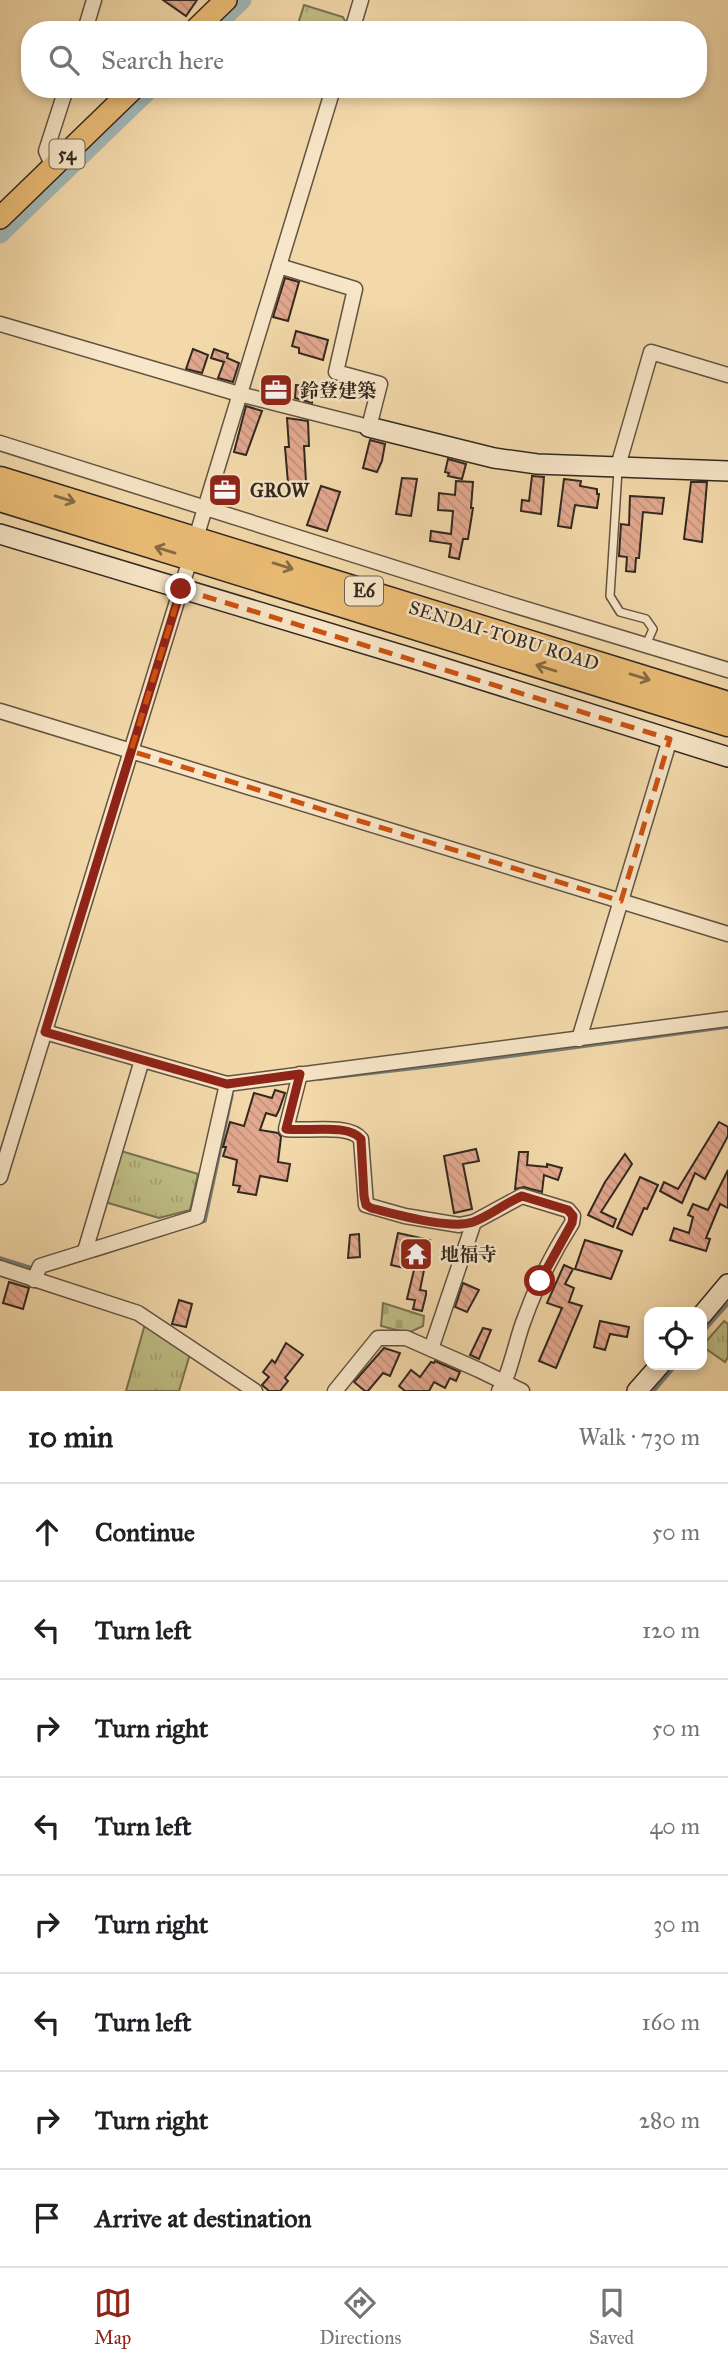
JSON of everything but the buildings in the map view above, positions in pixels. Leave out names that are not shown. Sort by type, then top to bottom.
[{"type":"highway","name":"SENDAI-TOBU ROAD","points":[[0,479],[728,704]]},
{"type":"highway","name":"SENDAI-TOBU ROAD","points":[[0,499],[728,724]]},
{"type":"main road","points":[[204,21],[226,0]]},
{"type":"main road","name":"54","points":[[0,218],[125,98]]},
{"type":"street","points":[[88,21],[94,0]]},
{"type":"street","points":[[355,21],[361,0]]},
{"type":"street","points":[[53,167],[46,152],[63,98]]},
{"type":"street","points":[[200,528],[330,98]]},
{"type":"street","points":[[279,266],[355,289],[336,372],[380,384],[369,427]]},
{"type":"street","points":[[0,324],[239,394],[494,458],[537,464],[728,471]]},
{"type":"street","points":[[618,467],[651,352],[728,375]]},
{"type":"street","points":[[0,443],[728,670]]},
{"type":"street","points":[[0,534],[728,757]]},
{"type":"street","points":[[0,1177],[187,569]]},
{"type":"street","points":[[0,711],[728,934]]},
{"type":"street","points":[[579,1039],[670,739]]},
{"type":"street","points":[[45,1032],[227,1084],[728,1019]]},
{"type":"street","points":[[85,1251],[142,1060]]},
{"type":"street","points":[[300,1074],[286,1129],[347,1130],[358,1134],[361,1139],[366,1205],[405,1216],[459,1225],[474,1222],[522,1196],[568,1210],[573,1216],[572,1223],[540,1281],[525,1317],[502,1387]]},
{"type":"street","points":[[34,1280],[40,1266],[198,1217],[227,1084]]},
{"type":"street","points":[[431,1349],[474,1222]]},
{"type":"street","points":[[0,1268],[138,1313],[255,1391]]},
{"type":"street","points":[[707,1309],[728,1284]]},
{"type":"street","points":[[335,1391],[378,1338],[406,1338],[502,1387],[522,1391]]},
{"type":"street","points":[[637,1391],[656,1370]]},
{"type":"lane","points":[[618,467],[610,596],[620,612],[646,619],[653,629],[646,646]]},
{"type":"highlighted area","points":[[181,589],[670,739],[621,901],[131,751]]},
{"type":"green space","points":[[304,5],[343,17],[345,21],[299,21]]},
{"type":"green space","points":[[121,1151],[198,1174],[190,1210],[159,1218],[105,1202]]},
{"type":"green space","points":[[383,1303],[424,1316],[423,1326],[408,1333],[381,1326]]},
{"type":"green space","points":[[724,1321],[728,1324],[728,1357],[725,1362],[707,1349],[707,1340]]},
{"type":"green space","points":[[145,1324],[190,1354],[179,1391],[126,1391]]},
{"type":"waterway","points":[[220,21],[242,0]]},
{"type":"waterway","points":[[0,234],[141,98]]},
{"type":"waterway","points":[[320,1079],[728,1027]]},
{"type":"waterway","points":[[198,1223],[205,1221],[232,1095]]},
{"type":"waterway","points":[[95,1256],[164,1234]]},
{"type":"waterway","points":[[0,1258],[32,1268]]},
{"type":"waterway","points":[[707,1327],[728,1304]]},
{"type":"waterway","points":[[654,1391],[672,1370]]},
{"type":"place","name":"鈴登建築","points":[[276,390]]},
{"type":"place","name":"GROW","points":[[225,490]]},
{"type":"place","name":"地福寺","points":[[416,1254]]},
{"type":"route","points":[[181,589],[45,1032],[227,1084],[300,1074],[286,1129],[347,1130],[358,1134],[361,1139],[364,1196],[366,1205],[371,1208],[459,1225],[474,1222],[522,1196],[568,1210],[573,1216],[572,1223],[540,1281]]}]
